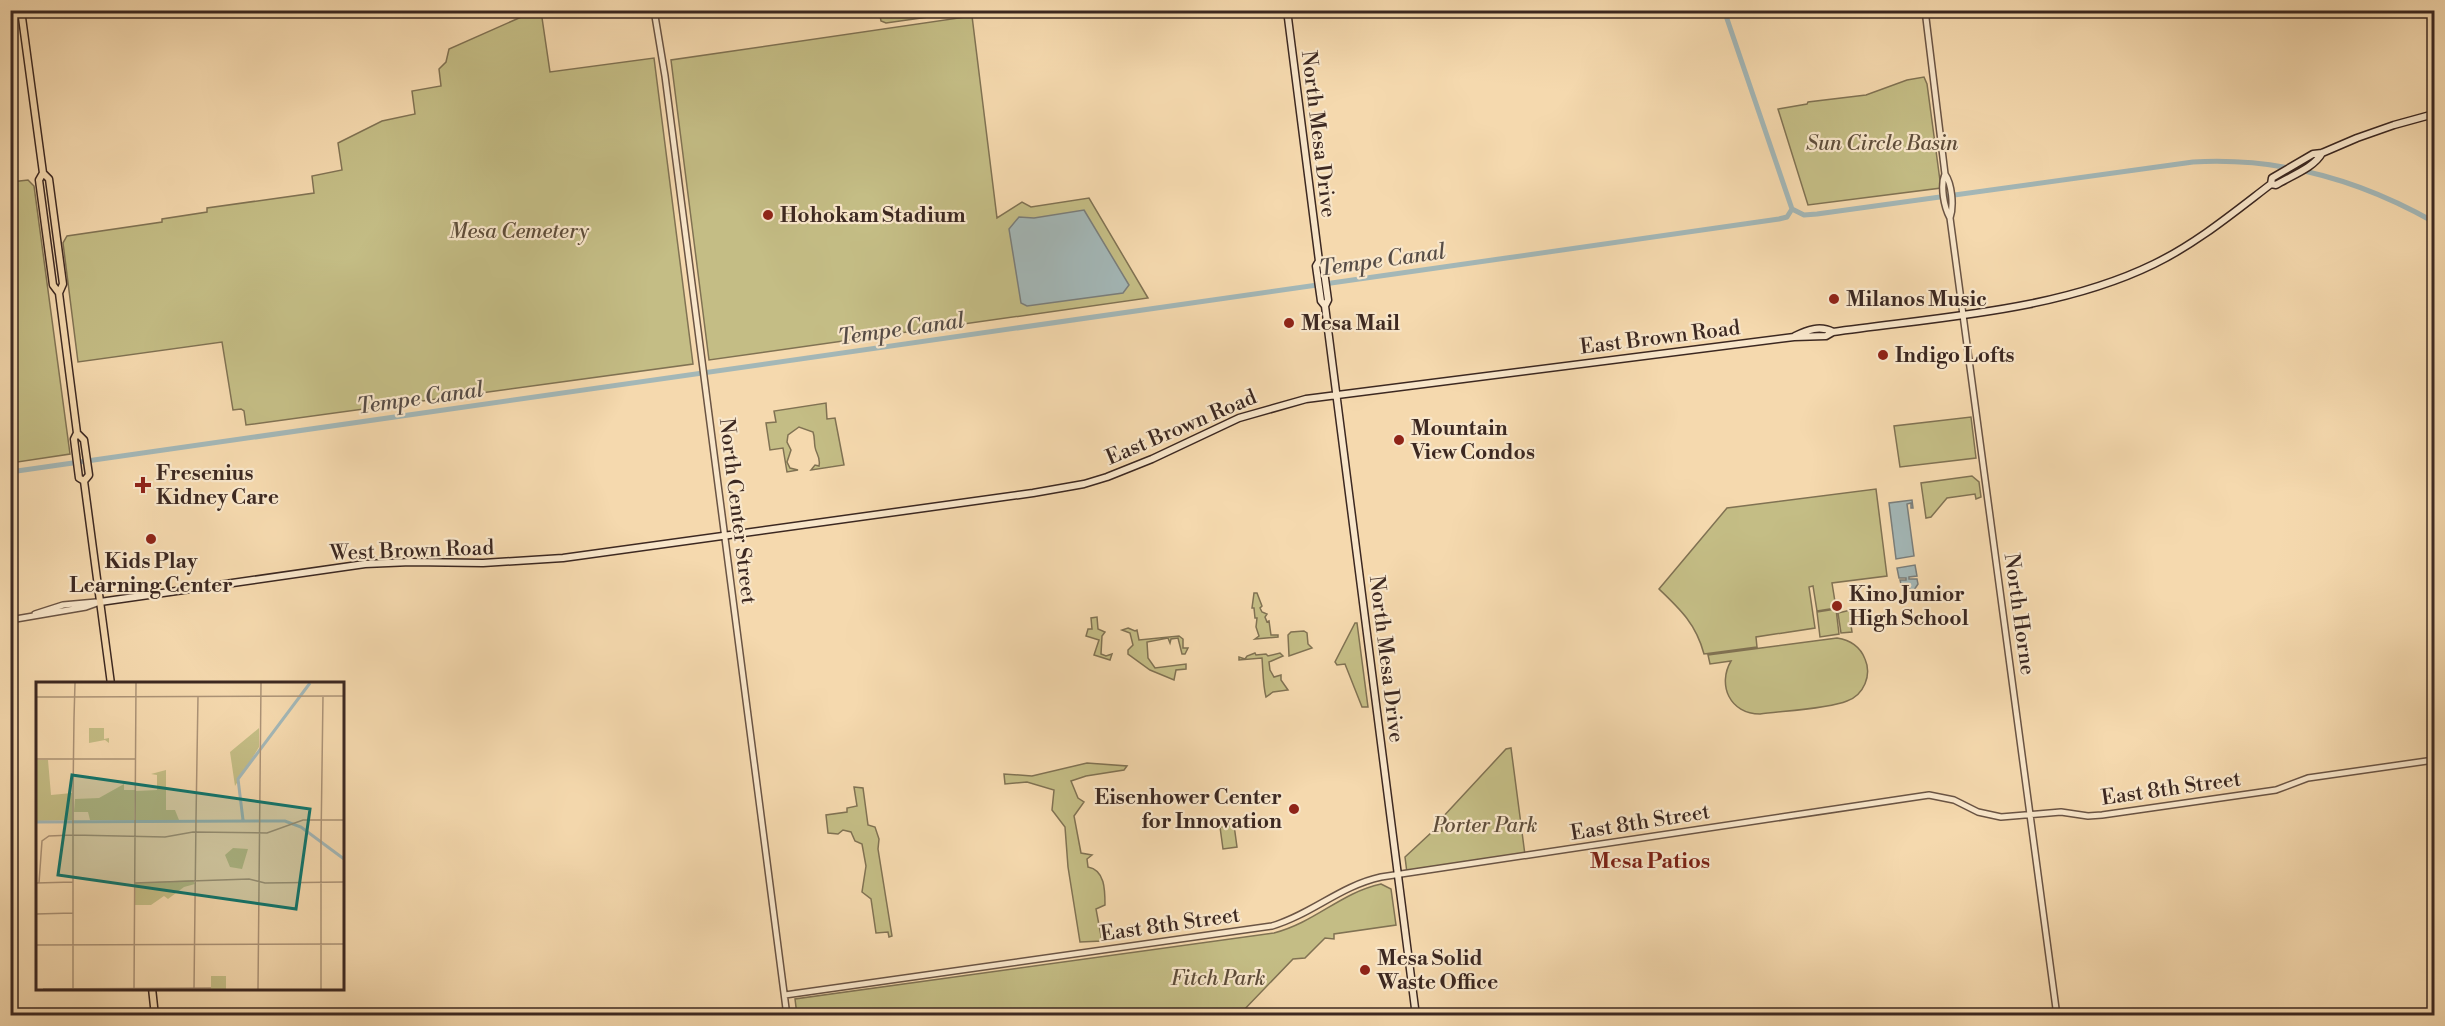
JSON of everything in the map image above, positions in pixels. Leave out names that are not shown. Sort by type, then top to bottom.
[{"type":"main road","points":[[21,10],[43,173],[49,179],[63,284],[59,293]]},
{"type":"main road","name":"North Mesa Drive","points":[[1287,10],[1319,261],[1316,266],[1323,291],[1321,301],[1324,306],[1336,394],[1416,1016]]},
{"type":"main road","name":"East Brown Road","points":[[2271,184],[2272,178],[2313,154],[2322,153],[2368,133],[2434,114]]},
{"type":"main road","name":"East Brown Road","points":[[725,535],[1033,494],[1084,484],[1152,459],[1239,418],[1288,403],[1336,394],[1794,337],[1826,336],[1833,332],[2051,300],[2095,288],[2135,273],[2191,243],[2271,184],[2276,185],[2310,165],[2319,159],[2322,153]]},
{"type":"main road","points":[[43,173],[39,180],[44,225],[53,285],[59,293],[77,433],[74,439],[76,457],[79,478],[84,482]]},
{"type":"main road","points":[[77,433],[84,440],[88,466],[89,475],[84,482],[111,682]]},
{"type":"main road","name":"West Brown Road","points":[[100,602],[365,564],[516,562],[725,535]]},
{"type":"main road","points":[[152,990],[155,1016]]},
{"type":"street","name":"North Center Street","points":[[654,10],[665,76],[788,1016]]},
{"type":"street","name":"North Horne","points":[[1925,10],[1945,174],[1942,180],[1947,190],[2057,1016]]},
{"type":"street","name":"West Brown Road","points":[[10,620],[63,605],[100,602]]},
{"type":"street","name":"East 8th Street","points":[[785,995],[1272,926],[1302,915],[1356,883],[1397,874],[1929,795],[1954,800],[1989,815],[2001,817],[2061,812],[2088,816],[2276,790],[2310,778],[2434,760]]},
{"type":"green space","name":"Mesa Cemetery","points":[[537,10],[541,11],[550,72],[654,58],[693,364],[246,425],[244,411],[233,410],[222,342],[78,362],[63,243],[67,236],[162,222],[162,219],[207,212],[207,208],[314,193],[312,176],[342,170],[338,143],[382,121],[415,114],[412,91],[441,86],[439,69],[446,62],[449,49]]},
{"type":"green space","points":[[879,11],[971,11],[886,23],[881,21]]},
{"type":"green space","points":[[972,16],[997,218],[1022,202],[1031,207],[1089,198],[1148,298],[709,360],[671,60]]},
{"type":"green space","name":"Sun Circle Basin","points":[[1924,77],[1927,84],[1941,188],[1808,205],[1778,109],[1808,102],[1866,95],[1907,80]]},
{"type":"green space","points":[[28,180],[34,186],[70,454],[11,463],[11,182]]},
{"type":"green space","points":[[826,403],[827,419],[835,418],[844,465],[811,470],[815,465],[819,466],[814,434],[799,427],[788,435],[787,442],[791,450],[787,462],[790,468],[798,470],[787,472],[783,448],[770,450],[766,423],[776,422],[774,411]]},
{"type":"green space","points":[[1971,417],[1976,458],[1900,467],[1894,426]]},
{"type":"green space","points":[[1972,476],[1979,482],[1981,497],[1976,499],[1975,494],[1947,498],[1931,517],[1926,518],[1921,483]]},
{"type":"green space","points":[[1876,489],[1887,576],[1832,583],[1836,608],[1817,611],[1813,586],[1809,587],[1815,628],[1756,637],[1757,647],[1704,654],[1692,626],[1659,589],[1727,508]]},
{"type":"green space","points":[[1254,593],[1257,593],[1262,612],[1267,614],[1265,617],[1267,622],[1269,621],[1271,635],[1278,635],[1278,637],[1255,639],[1259,636],[1256,627],[1257,618],[1252,608]]},
{"type":"green space","points":[[1836,609],[1839,634],[1820,637],[1817,612]]},
{"type":"green space","points":[[1855,609],[1856,617],[1850,618],[1852,632],[1841,633],[1838,613]]},
{"type":"green space","points":[[1097,617],[1098,629],[1105,632],[1102,636],[1101,654],[1106,656],[1112,654],[1110,660],[1094,655],[1099,640],[1086,636],[1088,629],[1092,629],[1091,618]]},
{"type":"green space","points":[[1357,623],[1368,707],[1362,707],[1345,664],[1337,665],[1335,662]]},
{"type":"green space","points":[[1128,628],[1137,630],[1139,640],[1179,636],[1183,639],[1183,648],[1188,648],[1185,654],[1182,654],[1178,638],[1171,639],[1170,643],[1168,638],[1147,642],[1148,658],[1155,668],[1186,664],[1186,669],[1176,670],[1174,680],[1150,670],[1128,654],[1128,650],[1133,645],[1130,633],[1122,630]]},
{"type":"green space","points":[[1304,631],[1307,633],[1308,644],[1312,648],[1289,656],[1288,635],[1291,632]]},
{"type":"green space","points":[[1837,638],[1850,642],[1860,651],[1867,665],[1867,678],[1862,689],[1853,698],[1839,704],[1817,708],[1760,714],[1741,709],[1734,704],[1726,688],[1725,679],[1731,661],[1710,664],[1708,655]]},
{"type":"green space","points":[[1255,653],[1268,656],[1280,653],[1283,656],[1269,662],[1270,670],[1274,677],[1281,675],[1281,680],[1288,690],[1273,692],[1266,697],[1262,658],[1239,660],[1239,657],[1245,659]]},
{"type":"green space","name":"Porter Park","points":[[1511,748],[1525,855],[1407,873],[1405,857],[1432,832],[1442,831],[1441,819],[1506,749]]},
{"type":"green space","points":[[1087,763],[1127,766],[1124,770],[1086,776],[1071,781],[1078,798],[1084,802],[1074,816],[1081,853],[1092,855],[1087,859],[1088,867],[1101,876],[1105,893],[1105,905],[1096,909],[1102,941],[1080,942],[1068,867],[1065,827],[1052,810],[1054,790],[1027,782],[1005,784],[1004,774],[1032,776]]},
{"type":"green space","points":[[854,787],[863,788],[868,825],[875,827],[879,839],[878,849],[892,936],[889,937],[888,932],[876,933],[871,899],[862,892],[866,866],[862,844],[855,841],[851,832],[843,830],[838,834],[828,833],[826,815],[847,812],[847,808],[857,806]]},
{"type":"green space","points":[[1234,825],[1237,847],[1223,849],[1220,827]]},
{"type":"green space","name":"Fitch Park","points":[[1381,884],[1391,889],[1396,925],[1334,934],[1334,939],[1325,938],[1305,958],[1293,959],[1239,1015],[797,1015],[795,999],[1274,933],[1303,922],[1366,888]]},
{"type":"shaded area","points":[[1084,210],[1129,285],[1123,293],[1027,306],[1021,303],[1009,229],[1019,217],[1034,218]]},
{"type":"shaded area","points":[[1912,500],[1913,508],[1911,508],[1911,503],[1907,504],[1914,556],[1896,559],[1889,503]]},
{"type":"shaded area","points":[[1915,565],[1917,576],[1909,577],[1909,579],[1917,579],[1918,584],[1911,591],[1907,584],[1901,584],[1900,580],[1906,580],[1906,578],[1899,578],[1897,568]]},
{"type":"waterway","points":[[1724,10],[1792,209]]},
{"type":"waterway","points":[[1792,209],[1804,215],[1817,214],[2193,162],[2225,161],[2256,163],[2318,174],[2377,194],[2434,222]]},
{"type":"waterway","name":"Tempe Canal","points":[[10,472],[1779,219],[1787,217],[1792,209]]},
{"type":"place","name":"Hohokam Stadium","points":[[768,215]]},
{"type":"place","name":"Milanos Music","points":[[1834,299]]},
{"type":"place","name":"Mesa Mail","points":[[1289,323]]},
{"type":"place","name":"Indigo Lofts","points":[[1883,355]]},
{"type":"place","name":"Mountain View Condos","points":[[1399,440]]},
{"type":"place","name":"Fresenius Kidney Care","points":[[143,485]]},
{"type":"place","name":"Kids Play Learning Center","points":[[151,539]]},
{"type":"place","name":"Kino Junior High School","points":[[1837,606]]},
{"type":"place","name":"Eisenhower Center for Innovation","points":[[1294,809]]},
{"type":"place","name":"Mesa Solid Waste Office","points":[[1365,970]]},
{"type":"district","name":"Mesa Patios","points":[[1650,860]]}]
